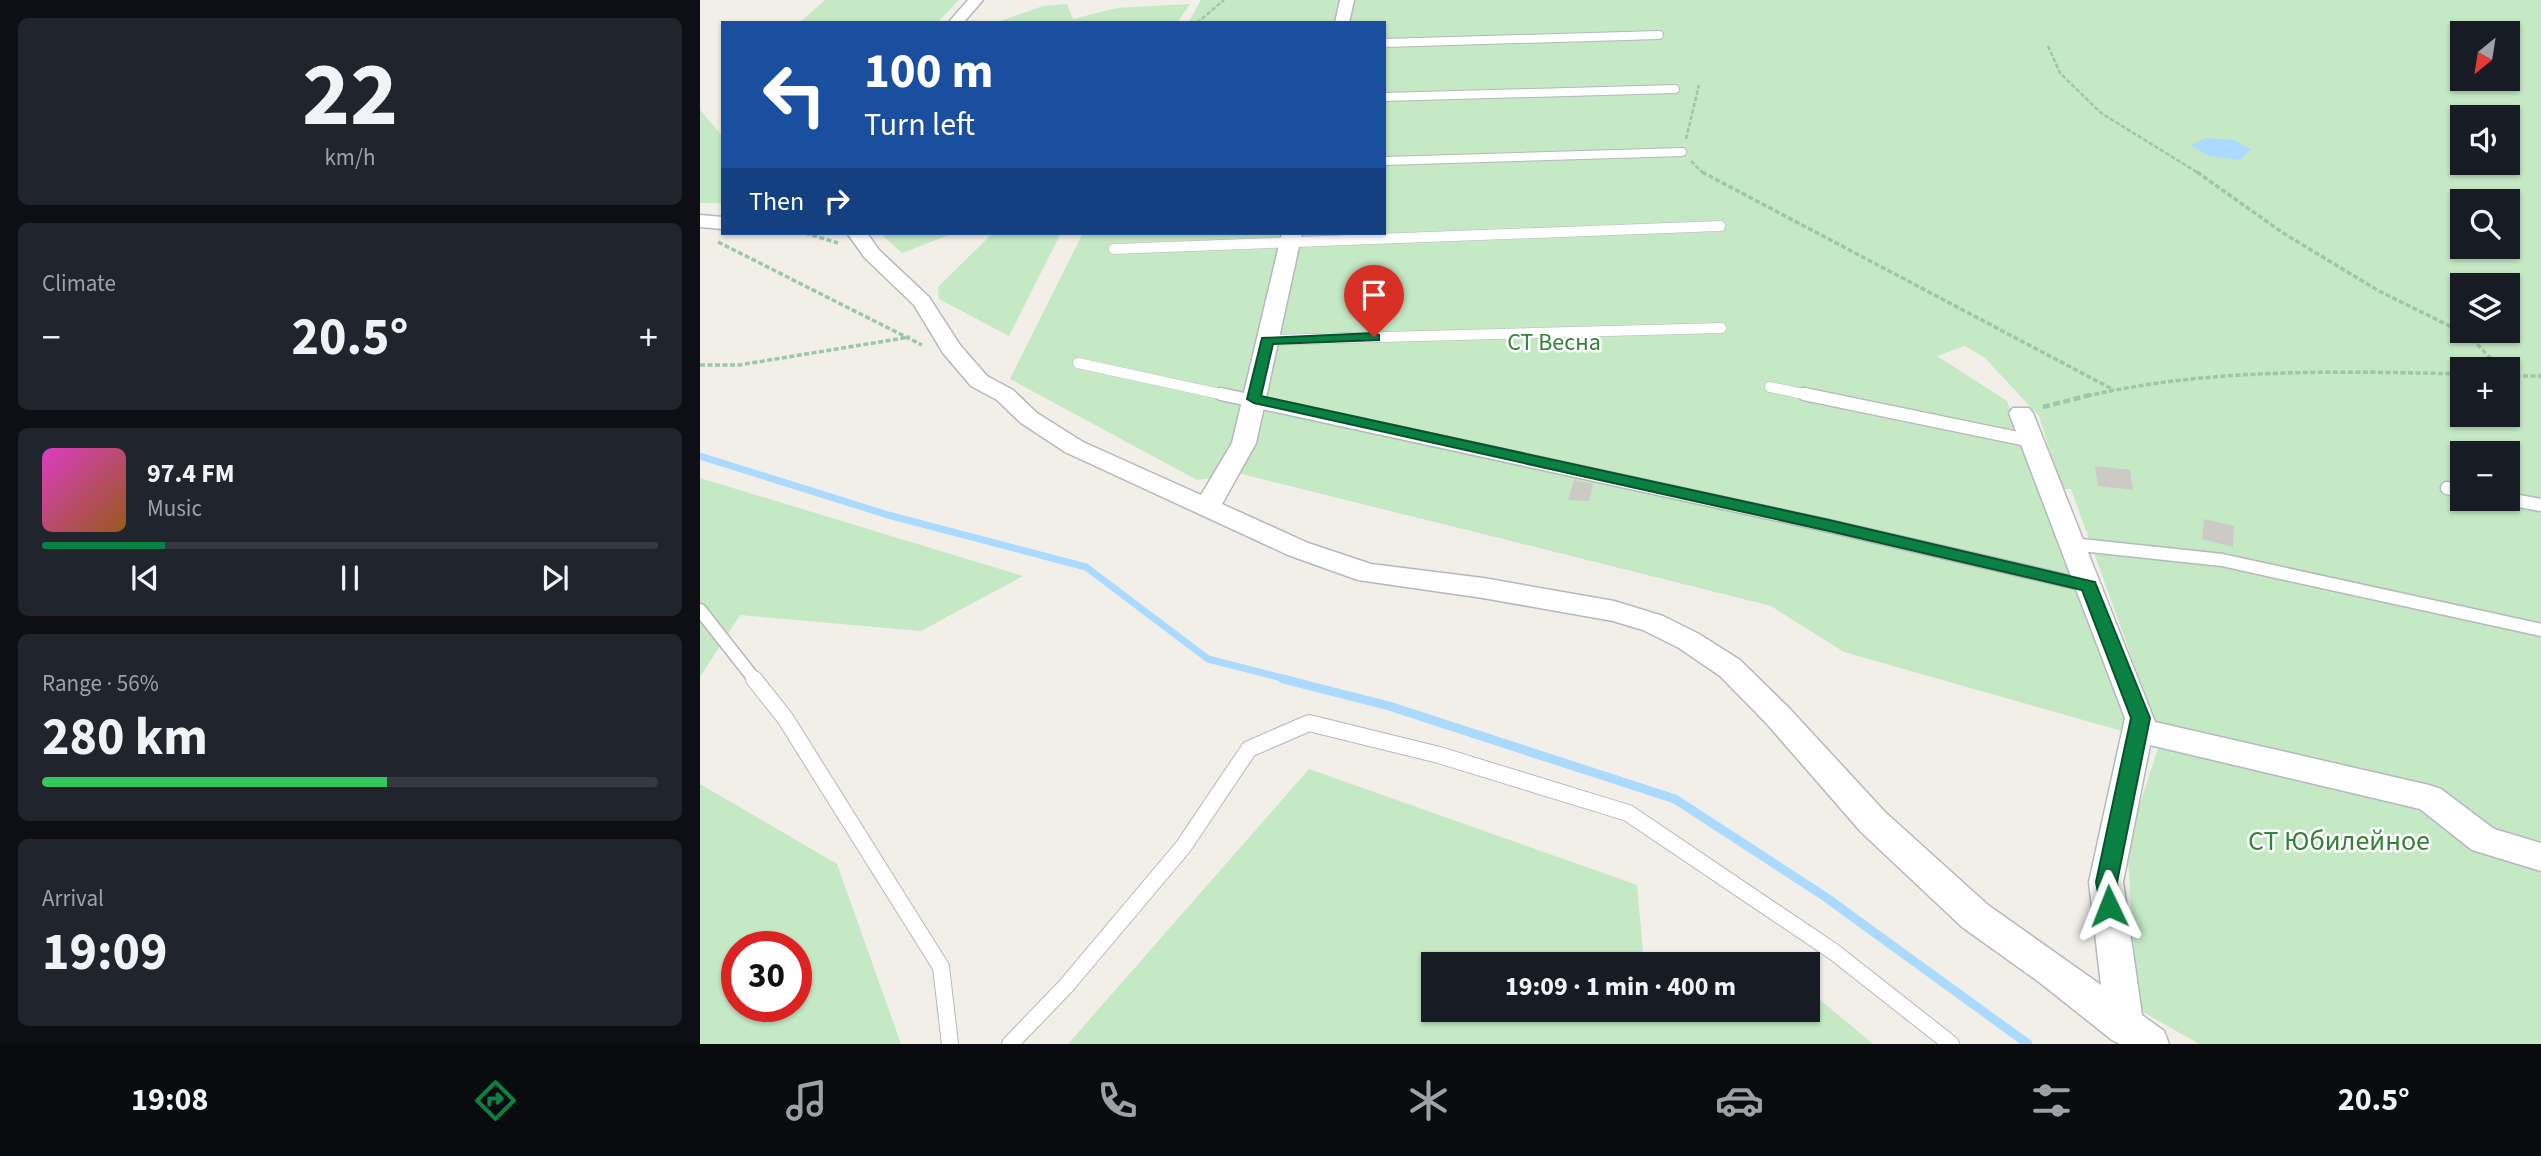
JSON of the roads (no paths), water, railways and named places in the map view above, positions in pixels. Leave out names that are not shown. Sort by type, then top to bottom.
[{"type":"street","points":[[957,21],[976,0]]},
{"type":"street","points":[[1342,21],[1347,0]]},
{"type":"street","points":[[858,235],[872,254],[922,301],[951,348],[979,381],[1005,395],[1029,418],[1074,447],[1298,549],[1368,573],[1483,588],[1615,611],[1653,623],[1689,641],[1730,668],[1778,716],[1873,822],[1975,916],[2052,970],[2138,1036]]},
{"type":"street","points":[[1207,507],[1244,443],[1291,237]]},
{"type":"street","points":[[2021,412],[2140,718],[2106,882],[2138,1036]]},
{"type":"street","points":[[2138,730],[2429,798],[2484,840],[2541,857]]},
{"type":"lane","points":[[1386,43],[1659,35]]},
{"type":"lane","points":[[1386,97],[1675,89]]},
{"type":"lane","points":[[1386,162],[1682,152]]},
{"type":"lane","points":[[1386,235],[1720,226]]},
{"type":"lane","points":[[1114,249],[1291,237],[1369,235]]},
{"type":"lane","points":[[1267,340],[1721,328]]},
{"type":"lane","points":[[1078,363],[1254,399],[2089,586]]},
{"type":"lane","points":[[1770,387],[2032,441]]},
{"type":"lane","points":[[2520,501],[2541,505]]},
{"type":"lane","points":[[2072,544],[2222,560],[2541,630]]},
{"type":"lane","points":[[700,610],[785,718],[941,968],[950,1044]]},
{"type":"lane","points":[[1010,1044],[1066,986],[1183,847],[1249,748],[1309,723],[1438,755],[1628,813],[1834,952],[1951,1044]]},
{"type":"water","points":[[2207,138],[2233,140],[2251,149],[2240,160],[2209,156],[2190,145]]},
{"type":"waterway","points":[[700,456],[888,515],[1086,567],[1208,659],[1290,680]]},
{"type":"waterway","points":[[1283,679],[1389,706],[1675,799],[1824,896],[2028,1044]]},
{"type":"park label","name":"СТ Весна","points":[[1554,342]]},
{"type":"park label","name":"СТ Юбилейное","points":[[2339,841]]}]
